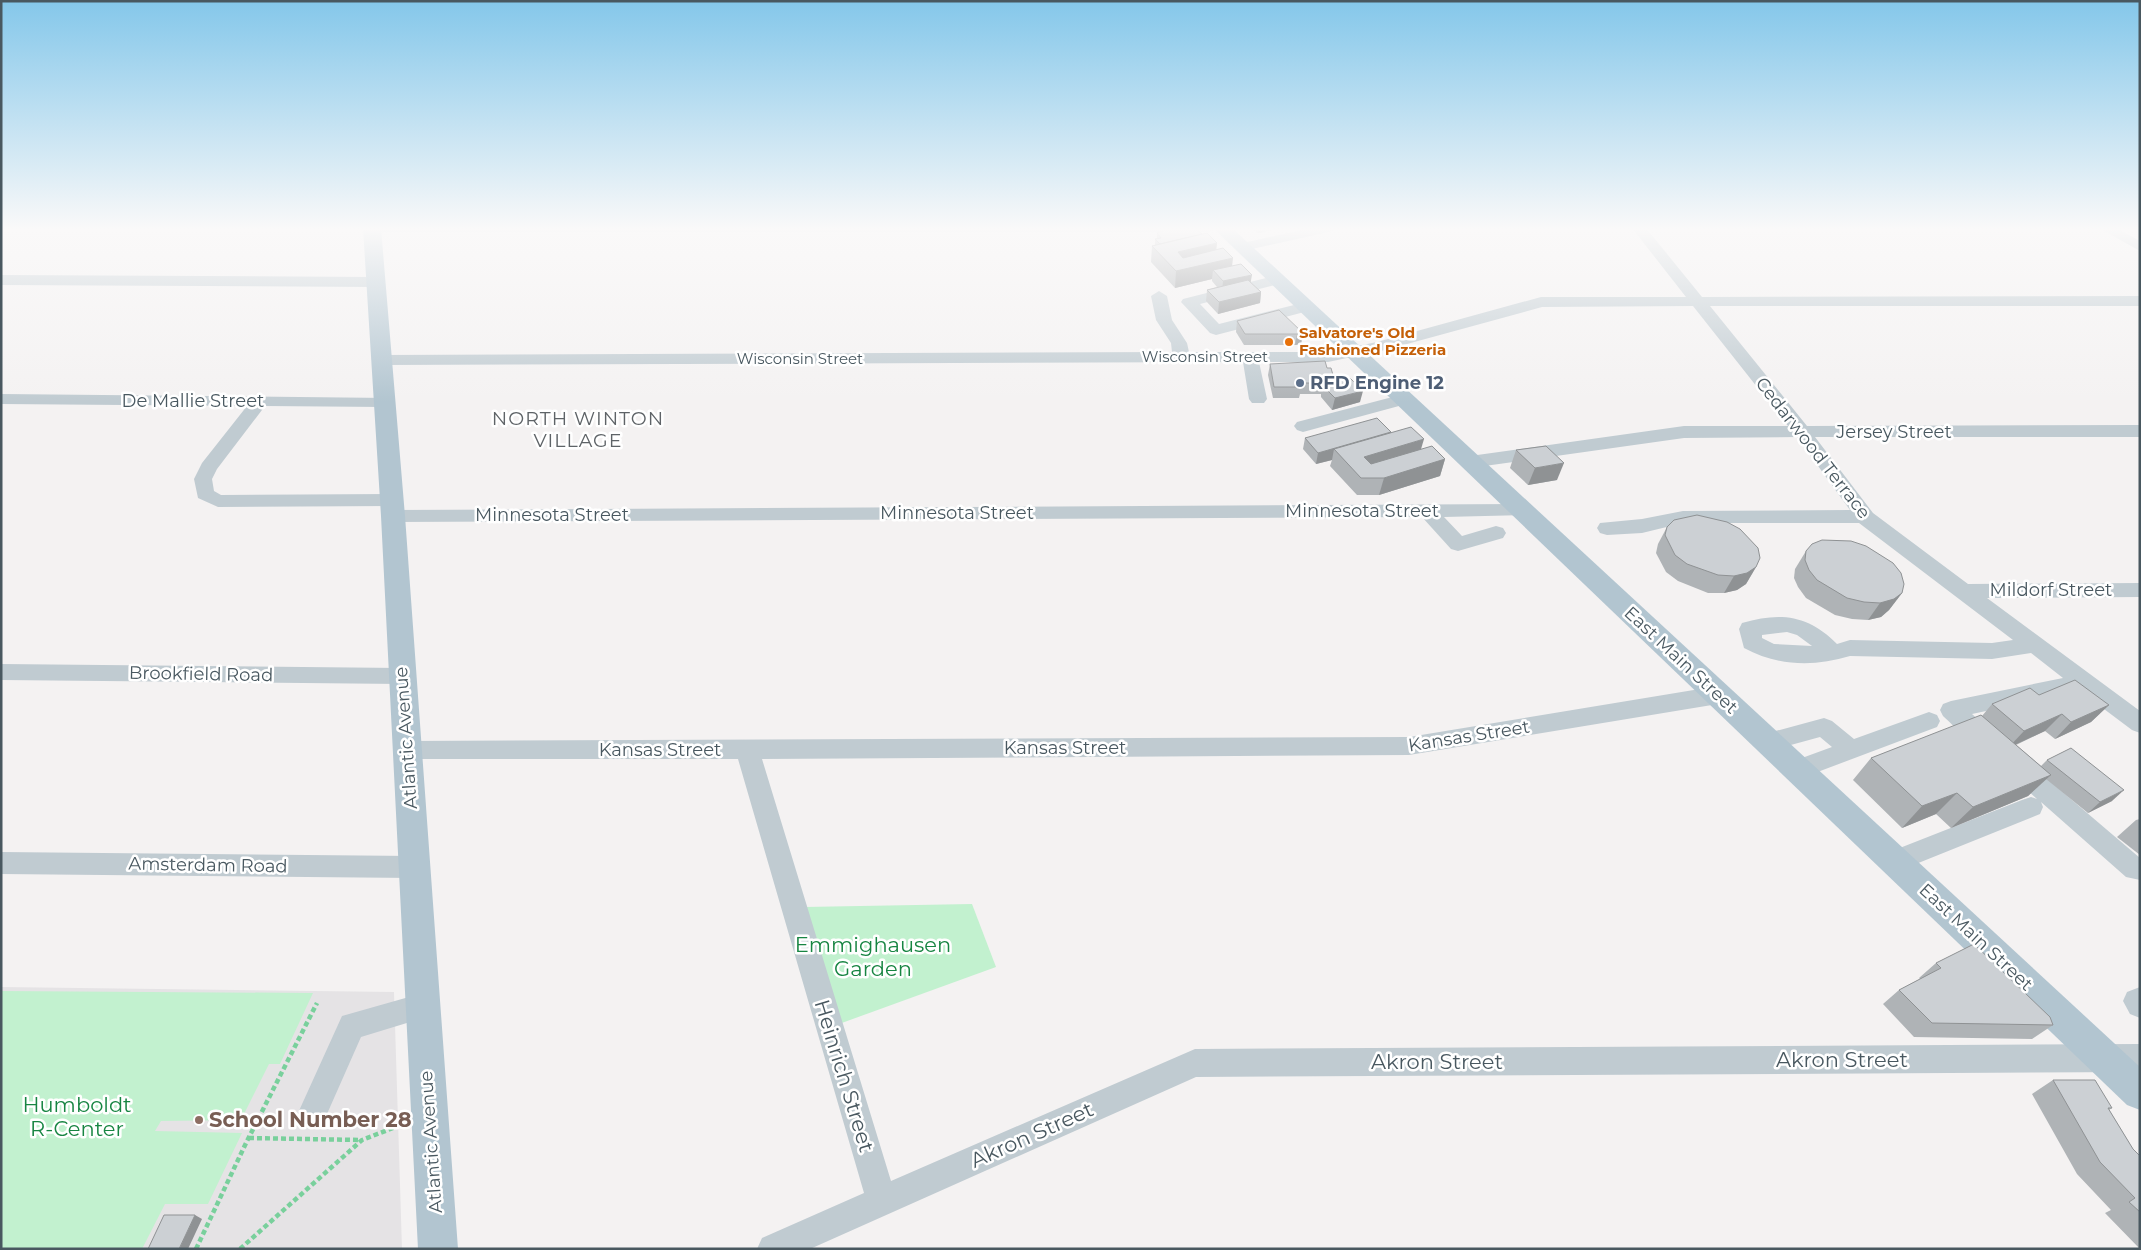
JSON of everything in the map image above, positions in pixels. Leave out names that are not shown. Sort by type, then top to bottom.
[{"type":"main road","name":"Atlantic Avenue","points":[[376,286],[408,750],[438,1249]]},
{"type":"main road","name":"East Main Street","points":[[1285,286],[2140,1092]]},
{"type":"street","points":[[1253,286],[1189,302],[1216,330],[1306,307]]},
{"type":"street","name":"Cedarwood Terrace","points":[[1686,286],[1802,432],[1863,516],[2032,645],[2140,724]]},
{"type":"street","points":[[1159,296],[1164,320],[1179,342],[1181,358]]},
{"type":"street","name":"Wisconsin Street","points":[[382,360],[1328,357],[1354,352],[1541,302],[2140,301]]},
{"type":"street","points":[[1250,357],[1258,399]]},
{"type":"street","name":"De Mallie Street","points":[[1,399],[384,402]]},
{"type":"street","points":[[1303,426],[1404,399]]},
{"type":"street","name":"Minnesota Street","points":[[260,401],[209,467],[203,479],[205,494],[218,501],[392,508],[1521,510]]},
{"type":"street","name":"Jersey Street","points":[[1470,462],[1684,432],[2140,431]]},
{"type":"street","points":[[1428,511],[1458,544],[1496,533]]},
{"type":"street","points":[[1606,528],[1642,526],[1683,516],[1863,516]]},
{"type":"street","name":"Mildorf Street","points":[[1962,591],[2140,590]]},
{"type":"street","points":[[1834,653],[1850,648],[1992,651],[2032,645]]},
{"type":"street","name":"Brookfield Road","points":[[1,672],[402,676]]},
{"type":"street","points":[[2083,682],[1951,710],[2135,869],[2140,869]]},
{"type":"street","name":"Kansas Street","points":[[408,750],[1410,746],[1718,695]]},
{"type":"street","points":[[1799,770],[1929,721]]},
{"type":"street","points":[[1770,742],[1824,727],[1851,750]]},
{"type":"street","name":"Heinrich Street","points":[[746,750],[882,1201]]},
{"type":"street","points":[[1896,861],[2031,807]]},
{"type":"street","name":"Amsterdam Road","points":[[1,863],[414,868]]},
{"type":"street","points":[[2140,1000],[2137,1001],[2140,1005]]},
{"type":"street","points":[[313,1113],[352,1026],[423,1006]]},
{"type":"street","name":"Akron Street","points":[[773,1249],[1195,1063],[2140,1058]]},
{"type":"path","points":[[196,1249],[317,1003]]},
{"type":"path","points":[[240,1249],[362,1140],[398,1126]]},
{"type":"path","points":[[249,1138],[362,1140]]},
{"type":"shaded area","name":"School Number 28","points":[[1,987],[394,992],[402,1249],[1,1249]]},
{"type":"green space","name":"Emmighausen Garden","points":[[972,904],[996,967],[839,1024],[804,907]]},
{"type":"green space","name":"Humboldt R-Center","points":[[1,991],[313,993],[280,1064],[269,1064],[241,1120],[161,1121],[155,1131],[242,1133],[208,1204],[165,1204],[142,1249],[1,1249]]},
{"type":"building","points":[[1222,286],[1255,286],[1261,292],[1219,302],[1207,290]]},
{"type":"building","points":[[1279,310],[1303,333],[1245,334],[1237,321]]},
{"type":"building","points":[[1325,361],[1327,368],[1331,368],[1333,375],[1329,375],[1331,383],[1300,383],[1301,387],[1274,387],[1270,364]]},
{"type":"building","points":[[1350,378],[1363,391],[1335,398],[1323,386]]},
{"type":"building","points":[[1377,418],[1391,432],[1318,453],[1305,438]]},
{"type":"building","points":[[1411,427],[1424,439],[1364,457],[1371,464],[1432,446],[1445,459],[1384,478],[1361,478],[1334,449]]},
{"type":"building","points":[[1546,446],[1564,463],[1535,468],[1516,450]]},
{"type":"building","points":[[1697,515],[1727,522],[1740,529],[1758,548],[1760,558],[1756,567],[1747,573],[1734,576],[1718,575],[1687,564],[1675,555],[1665,535],[1667,527],[1674,520]]},
{"type":"building","points":[[1822,540],[1851,541],[1866,546],[1893,563],[1901,573],[1904,584],[1902,593],[1894,599],[1880,603],[1864,602],[1847,598],[1817,580],[1809,570],[1805,560],[1806,551],[1812,544]]},
{"type":"building","points":[[2075,680],[2109,705],[2071,722],[2062,714],[2024,731],[1992,704],[2030,688],[2039,695]]},
{"type":"building","points":[[1981,715],[2051,775],[1973,807],[1957,793],[1922,806],[1871,758]]},
{"type":"building","points":[[2071,748],[2124,790],[2100,802],[2047,760]]},
{"type":"building","points":[[1974,944],[2050,1017],[2053,1025],[1932,1023],[1899,990],[1941,968],[1936,963]]},
{"type":"building","points":[[2053,1080],[2095,1080],[2112,1108],[2108,1108],[2133,1149],[2140,1156],[2140,1212],[2129,1202],[2135,1198],[2100,1162]]},
{"type":"building","points":[[164,1215],[195,1215],[179,1249],[148,1249]]},
{"type":"place","name":"Salvatore's Old Fashioned Pizzeria","points":[[1289,342]]},
{"type":"place","name":"RFD Engine 12","points":[[1300,383]]},
{"type":"place","name":"School Number 28","points":[[199,1120]]},
{"type":"district","name":"NORTH WINTON VILLAGE","points":[[578,429]]}]
